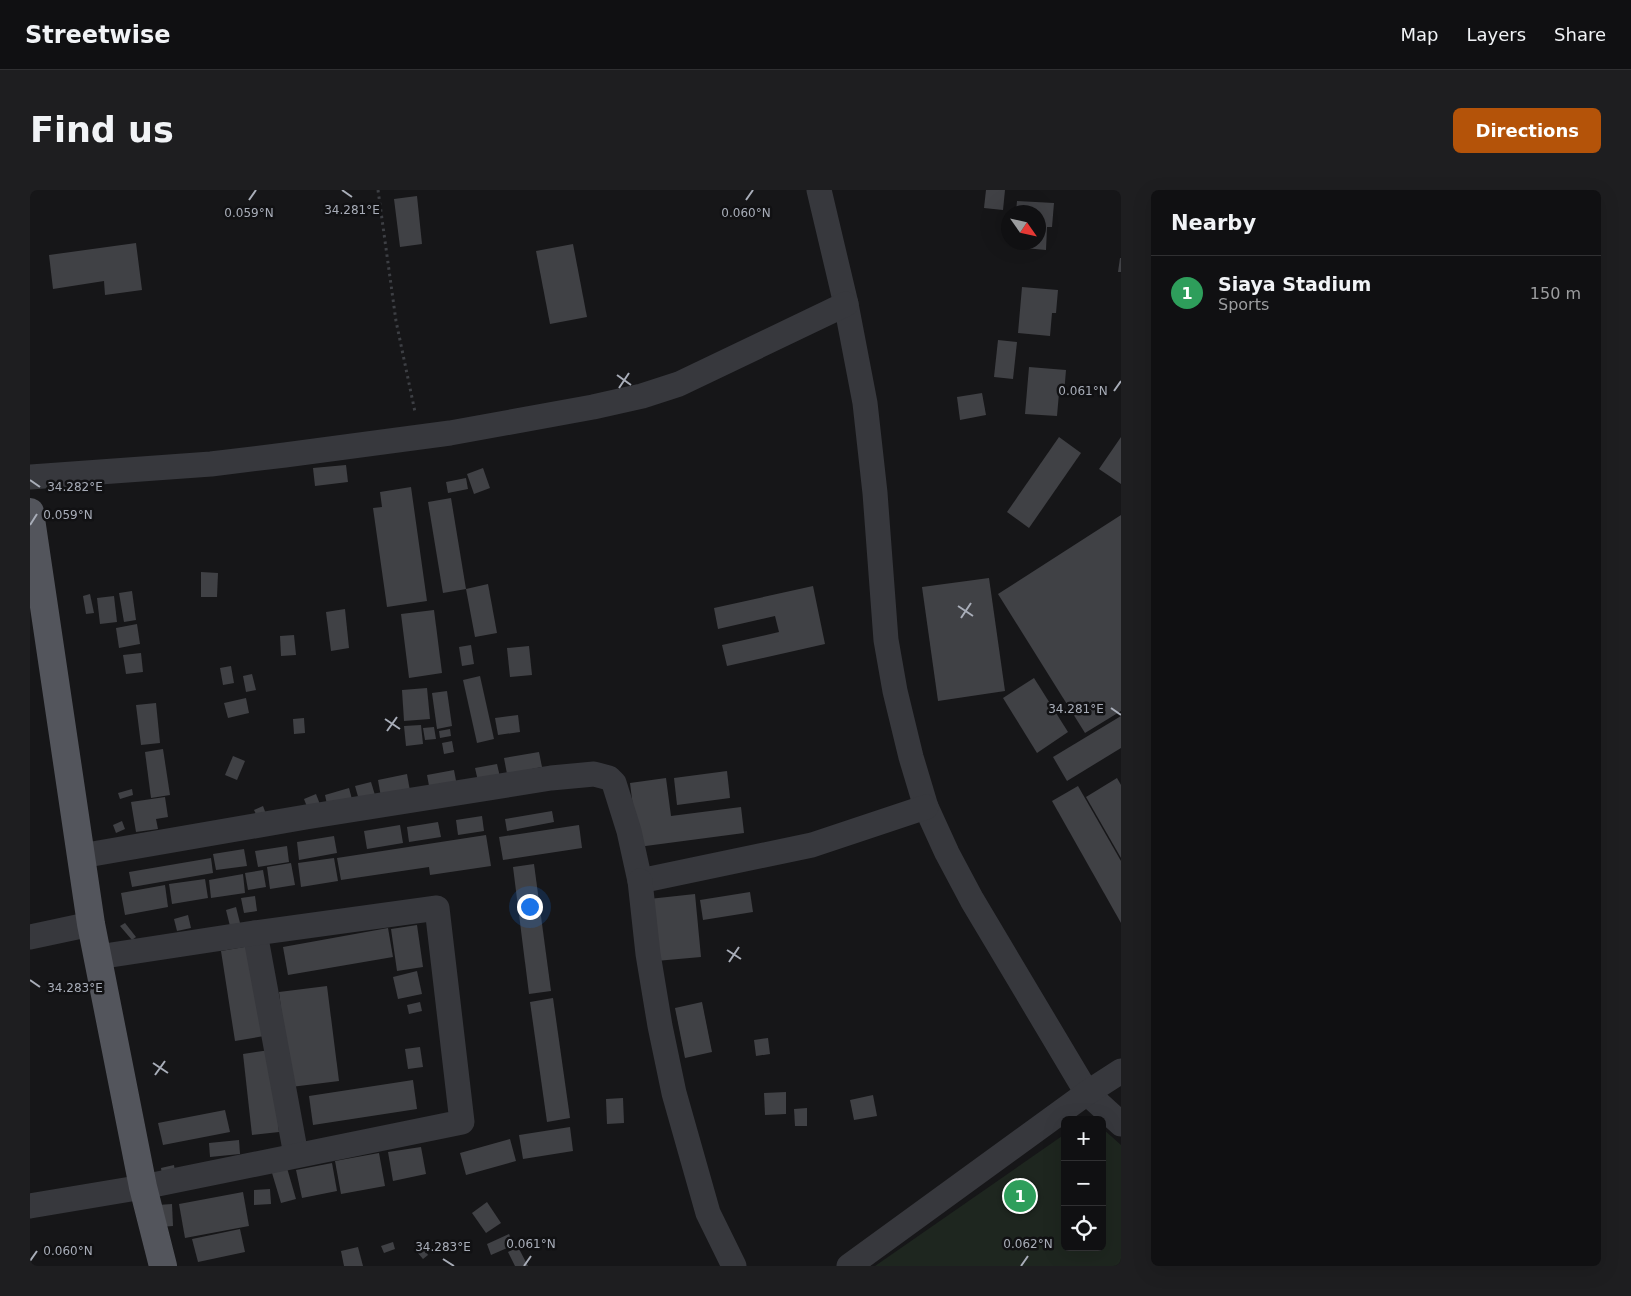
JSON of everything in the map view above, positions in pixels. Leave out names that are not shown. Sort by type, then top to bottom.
[{"type":"main road","points":[[30,512],[34,565],[92,924],[143,1187],[162,1266]]},
{"type":"street","points":[[818,190],[846,304],[866,412],[875,493],[886,640],[895,691],[911,757],[926,807],[972,900],[1088,1093],[1121,1124]]},
{"type":"street","points":[[30,477],[211,464],[420,438],[584,409],[679,384],[716,368],[846,304]]},
{"type":"street","points":[[81,856],[306,817],[551,778],[594,774],[609,778],[614,783],[629,831],[640,880],[648,954],[658,1017],[674,1093],[708,1213],[734,1266]]},
{"type":"street","points":[[640,880],[812,844],[926,807]]},
{"type":"street","points":[[30,1206],[143,1187],[462,1122],[437,908],[98,957]]},
{"type":"street","points":[[30,938],[92,924]]},
{"type":"street","points":[[255,933],[296,1155]]},
{"type":"street","points":[[849,1266],[1121,1071]]},
{"type":"path","points":[[378,190],[396,321],[420,438]]},
{"type":"shaded area","points":[[1106,1132],[1121,1145],[1121,1266],[875,1266],[1061,1137],[1061,1251],[1106,1251]]},
{"type":"building","points":[[986,190],[1005,190],[1004,205],[1001,205],[1001,210],[984,208]]},
{"type":"building","points":[[417,196],[422,244],[400,247],[394,199]]},
{"type":"building","points":[[1017,201],[1054,203],[1052,227],[1047,227],[1046,250],[1046,205],[1017,205]]},
{"type":"building","points":[[136,243],[142,290],[105,295],[104,281],[53,289],[49,255]]},
{"type":"building","points":[[573,244],[587,317],[550,324],[536,251]]},
{"type":"building","points":[[1120,258],[1121,272],[1118,272]]},
{"type":"building","points":[[1022,287],[1058,290],[1056,313],[1052,313],[1050,336],[1018,333]]},
{"type":"building","points":[[998,340],[1017,342],[1013,379],[994,377]]},
{"type":"building","points":[[1029,367],[1066,370],[1064,394],[1059,393],[1057,416],[1025,414]]},
{"type":"building","points":[[982,393],[986,415],[960,420],[957,397]]},
{"type":"building","points":[[1059,437],[1081,453],[1029,528],[1007,512]]},
{"type":"building","points":[[1121,437],[1121,484],[1099,469]]},
{"type":"building","points":[[346,465],[348,482],[315,486],[313,468]]},
{"type":"building","points":[[483,468],[490,488],[474,494],[467,474]]},
{"type":"building","points":[[466,478],[468,489],[448,493],[446,482]]},
{"type":"building","points":[[411,487],[427,601],[387,607],[373,508],[382,507],[380,492]]},
{"type":"building","points":[[451,498],[466,589],[443,593],[428,502]]},
{"type":"building","points":[[1121,515],[1121,711],[1085,733],[998,594]]},
{"type":"building","points":[[201,572],[218,573],[217,597],[201,597]]},
{"type":"building","points":[[989,578],[1005,691],[938,701],[922,587]]},
{"type":"building","points":[[488,584],[497,633],[475,637],[466,589]]},
{"type":"building","points":[[813,586],[825,644],[727,666],[722,645],[779,632],[775,616],[718,629],[714,608]]},
{"type":"building","points":[[132,591],[136,620],[124,622],[119,593]]},
{"type":"building","points":[[90,594],[94,613],[86,614],[83,596]]},
{"type":"building","points":[[114,596],[117,622],[100,624],[97,598]]},
{"type":"building","points":[[345,609],[349,648],[331,651],[326,612]]},
{"type":"building","points":[[434,610],[442,673],[409,678],[401,614]]},
{"type":"building","points":[[137,624],[140,644],[119,648],[116,628]]},
{"type":"building","points":[[294,635],[296,655],[281,656],[280,636]]},
{"type":"building","points":[[471,645],[474,664],[462,666],[459,647]]},
{"type":"building","points":[[529,646],[532,675],[510,677],[507,648]]},
{"type":"building","points":[[141,653],[143,672],[126,674],[123,655]]},
{"type":"building","points":[[231,666],[234,683],[223,685],[220,668]]},
{"type":"building","points":[[252,674],[256,690],[246,692],[243,676]]},
{"type":"building","points":[[480,676],[494,739],[477,743],[463,680]]},
{"type":"building","points":[[1034,678],[1068,732],[1037,753],[1003,698]]},
{"type":"building","points":[[427,688],[430,719],[404,721],[402,690]]},
{"type":"building","points":[[447,691],[452,726],[437,729],[432,693]]},
{"type":"building","points":[[246,698],[249,713],[228,718],[224,703]]},
{"type":"building","points":[[156,703],[160,743],[141,745],[136,705]]},
{"type":"building","points":[[518,715],[520,732],[498,735],[495,718]]},
{"type":"building","points":[[1121,716],[1121,748],[1067,781],[1053,757]]},
{"type":"building","points":[[304,718],[305,733],[294,734],[293,719]]},
{"type":"building","points":[[421,725],[423,744],[406,746],[404,726]]},
{"type":"building","points":[[434,727],[436,739],[425,740],[423,728]]},
{"type":"building","points":[[450,729],[451,736],[440,738],[439,731]]},
{"type":"building","points":[[452,741],[454,752],[444,754],[442,743]]},
{"type":"building","points":[[163,749],[170,795],[151,798],[145,752]]},
{"type":"building","points":[[539,752],[542,767],[507,774],[504,758]]},
{"type":"building","points":[[233,756],[245,761],[237,780],[225,775]]},
{"type":"building","points":[[497,764],[500,777],[478,781],[475,768]]},
{"type":"building","points":[[454,770],[457,786],[430,791],[427,775]]},
{"type":"building","points":[[727,771],[730,798],[677,805],[674,778]]},
{"type":"building","points":[[407,774],[410,791],[381,797],[378,780]]},
{"type":"building","points":[[666,778],[671,816],[741,807],[744,833],[638,847],[630,783]]},
{"type":"building","points":[[1117,778],[1121,785],[1121,858],[1086,797]]},
{"type":"building","points":[[371,782],[375,795],[359,800],[355,786]]},
{"type":"building","points":[[1078,786],[1121,861],[1121,923],[1052,801]]},
{"type":"building","points":[[349,788],[353,803],[328,809],[325,795]]},
{"type":"building","points":[[132,789],[133,795],[120,799],[118,793]]},
{"type":"building","points":[[316,794],[321,807],[309,812],[304,799]]},
{"type":"building","points":[[165,797],[168,817],[156,819],[158,829],[136,832],[131,802]]},
{"type":"building","points":[[263,806],[266,814],[258,818],[254,810]]},
{"type":"building","points":[[552,811],[554,822],[507,831],[505,819]]},
{"type":"building","points":[[482,816],[484,831],[458,835],[456,820]]},
{"type":"building","points":[[122,821],[125,829],[116,833],[113,825]]},
{"type":"building","points":[[438,822],[441,837],[409,842],[407,827]]},
{"type":"building","points":[[400,825],[403,843],[367,849],[364,831]]},
{"type":"building","points":[[579,825],[582,848],[503,860],[499,837]]},
{"type":"building","points":[[486,835],[491,866],[430,875],[429,867],[341,880],[337,858]]},
{"type":"building","points":[[334,836],[337,853],[299,860],[297,842]]},
{"type":"building","points":[[287,846],[289,862],[258,867],[255,851]]},
{"type":"building","points":[[244,849],[247,866],[216,870],[213,854]]},
{"type":"building","points":[[211,858],[213,873],[132,887],[129,872]]},
{"type":"building","points":[[334,858],[338,881],[301,887],[298,863]]},
{"type":"building","points":[[291,863],[295,885],[270,889],[267,867]]},
{"type":"building","points":[[534,864],[551,991],[529,994],[513,867]]},
{"type":"building","points":[[263,870],[266,887],[248,890],[245,873]]},
{"type":"building","points":[[243,874],[245,893],[211,898],[209,880]]},
{"type":"building","points":[[205,879],[208,898],[172,904],[169,884]]},
{"type":"building","points":[[165,885],[168,907],[125,915],[121,893]]},
{"type":"building","points":[[750,892],[753,912],[703,920],[700,900]]},
{"type":"building","points":[[695,894],[701,957],[656,961],[649,899]]},
{"type":"building","points":[[255,896],[257,911],[244,913],[241,898]]},
{"type":"building","points":[[236,907],[240,923],[230,926],[226,910]]},
{"type":"building","points":[[188,915],[191,928],[177,931],[174,919]]},
{"type":"building","points":[[125,923],[136,937],[132,940],[120,926]]},
{"type":"building","points":[[417,925],[423,967],[397,971],[391,929]]},
{"type":"building","points":[[388,928],[393,957],[288,975],[283,947]]},
{"type":"building","points":[[250,946],[264,1036],[235,1041],[221,951]]},
{"type":"building","points":[[417,971],[422,994],[398,999],[393,977]]},
{"type":"building","points":[[327,986],[339,1081],[291,1087],[279,992]]},
{"type":"building","points":[[553,998],[570,1118],[547,1122],[530,1002]]},
{"type":"building","points":[[420,1002],[422,1011],[409,1014],[407,1005]]},
{"type":"building","points":[[702,1002],[712,1052],[685,1058],[675,1008]]},
{"type":"building","points":[[768,1038],[770,1054],[756,1056],[754,1040]]},
{"type":"building","points":[[420,1047],[423,1067],[408,1069],[405,1049]]},
{"type":"building","points":[[270,1050],[279,1132],[252,1135],[243,1054]]},
{"type":"building","points":[[413,1080],[417,1109],[313,1125],[309,1096]]},
{"type":"building","points":[[786,1092],[786,1114],[765,1115],[764,1093]]},
{"type":"building","points":[[873,1095],[877,1116],[854,1120],[850,1100]]},
{"type":"building","points":[[623,1098],[624,1123],[607,1124],[606,1099]]},
{"type":"building","points":[[807,1108],[807,1126],[795,1126],[794,1109]]},
{"type":"building","points":[[225,1110],[230,1132],[163,1145],[158,1123]]},
{"type":"building","points":[[570,1127],[573,1151],[523,1159],[519,1135]]},
{"type":"building","points":[[510,1139],[516,1161],[466,1175],[460,1153]]},
{"type":"building","points":[[239,1140],[240,1154],[210,1157],[209,1143]]},
{"type":"building","points":[[421,1147],[426,1174],[393,1181],[388,1152]]},
{"type":"building","points":[[379,1153],[385,1186],[341,1194],[335,1161]]},
{"type":"building","points":[[332,1163],[337,1191],[302,1198],[296,1170]]},
{"type":"building","points":[[174,1165],[176,1178],[163,1181],[161,1168]]},
{"type":"building","points":[[287,1168],[296,1199],[281,1203],[272,1173]]},
{"type":"building","points":[[270,1189],[271,1204],[254,1205],[254,1190]]},
{"type":"building","points":[[243,1192],[249,1226],[185,1238],[179,1204]]},
{"type":"building","points":[[487,1202],[501,1223],[486,1233],[472,1213]]},
{"type":"building","points":[[172,1204],[173,1226],[159,1227],[158,1205]]},
{"type":"building","points":[[240,1229],[245,1252],[198,1262],[192,1239]]},
{"type":"building","points":[[509,1234],[514,1245],[491,1255],[487,1244]]},
{"type":"building","points":[[393,1242],[395,1249],[384,1253],[381,1246]]},
{"type":"building","points":[[358,1247],[363,1266],[344,1266],[341,1251]]},
{"type":"building","points":[[423,1247],[428,1255],[423,1259],[417,1252]]},
{"type":"building","points":[[518,1247],[528,1266],[515,1266],[508,1252]]},
{"type":"place","name":"Siaya Stadium","points":[[1020,1196]]}]
